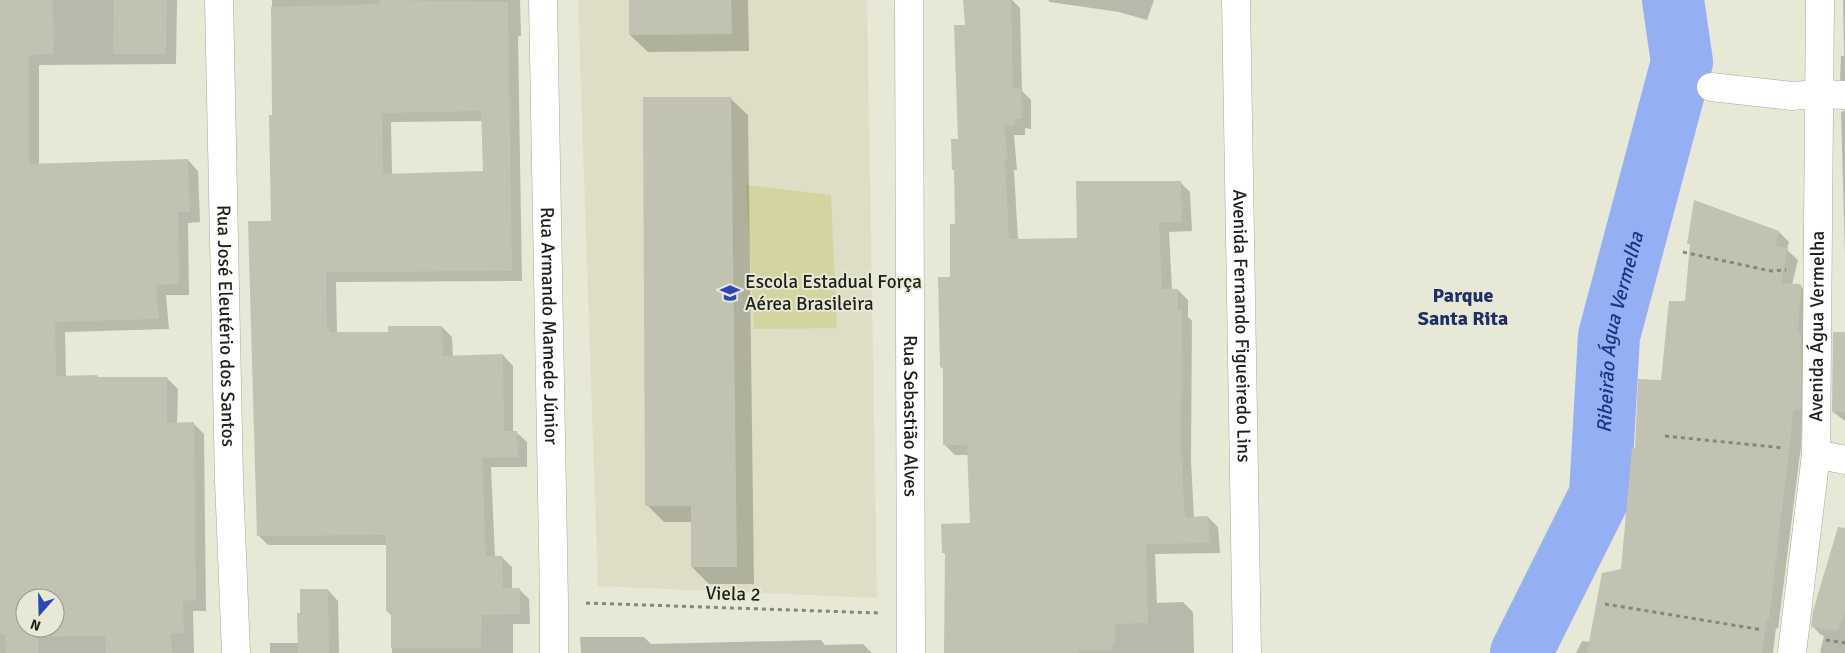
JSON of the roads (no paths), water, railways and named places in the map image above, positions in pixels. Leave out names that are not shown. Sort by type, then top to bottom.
[{"type":"street","name":"Rua José Eleutério dos Santos","points":[[219,0],[228,481],[236,653]]},
{"type":"street","name":"Rua Armando Mamede Júnior","points":[[543,0],[554,653]]},
{"type":"street","name":"Rua Sebastião Alves","points":[[909,0],[911,653]]},
{"type":"street","name":"Avenida Fernando Figueiredo Lins","points":[[1236,0],[1246,653]]},
{"type":"street","name":"Avenida Água Vermelha","points":[[1793,644],[1816,454],[1818,269],[1833,94],[1820,0]]},
{"type":"street","points":[[1711,87],[1792,96],[1833,94]]},
{"type":"street","points":[[1816,454],[1845,460]]},
{"type":"waterway","name":"Ribeirão Água Vermelha","points":[[1521,653],[1600,495],[1609,336],[1682,62],[1673,0]]},
{"type":"place","name":"Escola Estadual Força Aérea Brasileira","points":[[730,293]]},
{"type":"district","name":"Parque Santa Rita","points":[[1463,306]]}]
